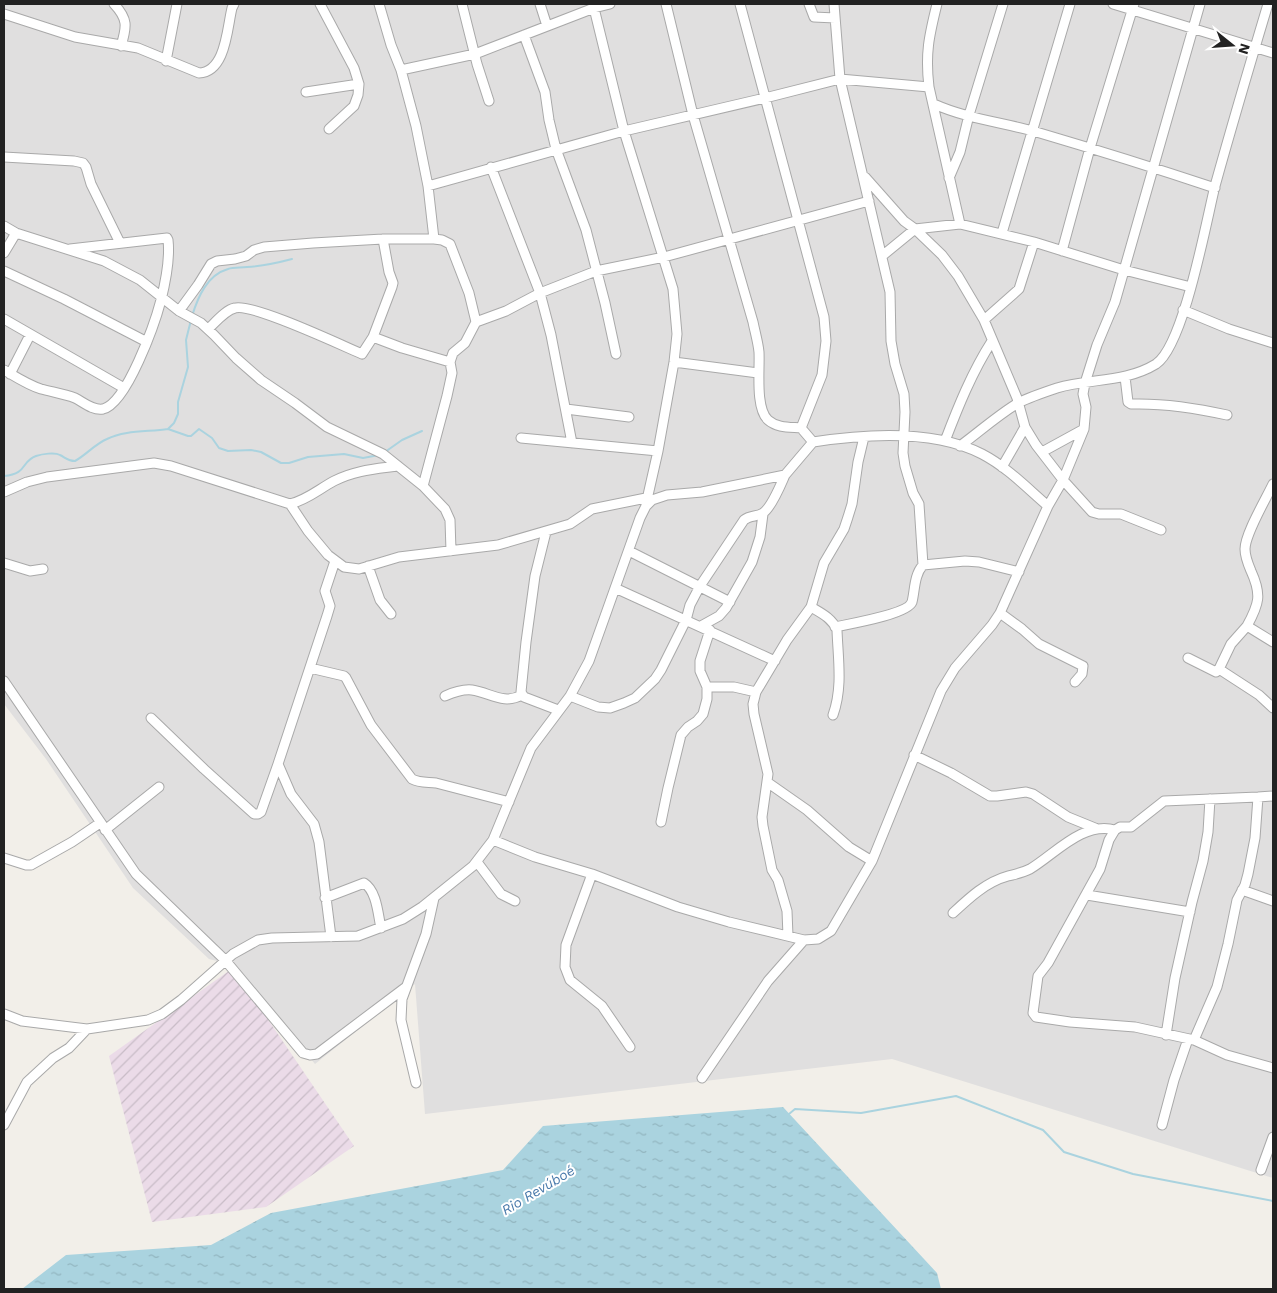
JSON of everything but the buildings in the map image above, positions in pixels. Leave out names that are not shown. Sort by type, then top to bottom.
[{"type":"street","points":[[114,4],[126,21],[126,29],[121,46]]},
{"type":"street","points":[[166,61],[178,4]]},
{"type":"street","points":[[4,14],[75,37],[138,48],[166,61],[199,73],[204,73],[221,58],[234,4]]},
{"type":"street","points":[[320,4],[354,68],[359,84],[354,106],[329,129]]},
{"type":"street","points":[[379,4],[391,45],[401,70],[416,126],[428,186],[434,239]]},
{"type":"street","points":[[462,4],[489,101]]},
{"type":"street","points":[[540,4],[547,26]]},
{"type":"street","points":[[401,70],[475,54],[594,6],[610,4]]},
{"type":"street","points":[[666,4],[693,115],[753,322],[759,352],[758,373],[763,414],[778,426],[801,428],[813,442]]},
{"type":"street","points":[[740,4],[824,317],[826,341],[822,375],[801,428]]},
{"type":"street","points":[[809,4],[814,17],[836,18]]},
{"type":"street","points":[[834,4],[840,79],[890,292],[891,341],[895,364],[904,394],[903,453],[905,466],[919,504],[923,565]]},
{"type":"street","points":[[937,4],[927,48],[929,87],[960,224]]},
{"type":"street","points":[[949,178],[960,152],[969,115],[1003,4]]},
{"type":"street","points":[[1002,233],[1070,4]]},
{"type":"street","points":[[1114,4],[1133,6],[1193,28],[1273,53]]},
{"type":"street","points":[[493,840],[535,858],[592,874],[678,907],[729,922],[804,940],[818,939],[831,931],[872,861],[941,691],[955,668],[1000,613],[1048,506],[1063,480],[1084,428],[1086,407],[1083,394],[1085,383],[1097,345],[1115,302],[1200,4]]},
{"type":"street","points":[[960,446],[1019,403],[1058,388],[1114,380],[1138,373],[1162,358],[1170,345],[1191,288],[1215,188],[1268,4]]},
{"type":"street","points":[[4,1014],[22,1021],[87,1029],[148,1020],[162,1014],[181,1000],[225,960],[258,940],[358,936],[403,919],[434,898],[477,862],[493,840],[531,748],[570,696],[589,661],[646,502],[658,451],[674,362],[677,334],[673,289],[624,131],[594,6]]},
{"type":"street","points":[[1062,251],[1090,148],[1133,6]]},
{"type":"street","points":[[524,35],[545,92],[556,149],[586,230],[616,354]]},
{"type":"street","points":[[428,186],[624,131],[840,79],[929,87]]},
{"type":"street","points":[[306,92],[359,84]]},
{"type":"street","points":[[934,104],[951,112],[1031,131],[1215,188]]},
{"type":"street","points":[[4,157],[74,160],[83,163],[105,215],[120,243]]},
{"type":"street","points":[[491,167],[540,293],[551,335],[572,443]]},
{"type":"street","points":[[864,175],[895,212],[942,255],[958,276],[984,320],[1019,403],[1025,427],[1063,480],[1092,512],[1099,514],[1121,514],[1161,530]]},
{"type":"street","points":[[476,322],[506,311],[540,293],[596,271],[664,257],[870,201]]},
{"type":"street","points":[[882,256],[915,229],[960,224],[1002,233],[1191,288]]},
{"type":"street","points":[[4,226],[16,233],[104,261],[140,280],[179,311],[208,329],[261,380],[296,403],[327,427],[382,454],[423,486],[445,509],[450,520],[451,551]]},
{"type":"street","points":[[4,253],[16,233]]},
{"type":"street","points":[[30,335],[7,372],[41,389],[74,398],[101,409],[108,406],[124,388],[136,367],[155,323],[162,298],[168,240],[166,238],[65,249]]},
{"type":"street","points":[[208,329],[229,310],[240,307],[271,316],[362,354],[372,337],[392,287],[383,239]]},
{"type":"street","points":[[179,311],[198,286],[211,264],[217,261],[246,256],[254,250],[264,247],[383,239],[434,239],[450,244],[470,293],[476,322],[465,344],[453,353],[450,362],[452,373],[423,486]]},
{"type":"street","points":[[984,320],[1019,289],[1034,242]]},
{"type":"street","points":[[4,271],[64,299],[147,342]]},
{"type":"street","points":[[1183,310],[1229,329],[1273,343]]},
{"type":"street","points":[[4,319],[124,388]]},
{"type":"street","points":[[372,337],[450,362]]},
{"type":"street","points":[[944,441],[974,372],[992,341]]},
{"type":"street","points":[[674,362],[758,373]]},
{"type":"street","points":[[1125,377],[1128,402],[1131,404],[1200,409],[1227,415]]},
{"type":"street","points":[[566,409],[629,417]]},
{"type":"street","points":[[1002,467],[1025,427]]},
{"type":"street","points":[[1042,452],[1084,428]]},
{"type":"street","points":[[701,626],[719,616],[730,602],[752,562],[760,537],[763,514],[775,496],[785,474],[813,442],[848,436],[904,436],[944,441],[969,448],[984,455],[1002,467],[1048,506]]},
{"type":"street","points":[[788,936],[787,911],[778,880],[772,870],[763,826],[762,816],[767,768],[753,704],[756,692],[787,640],[810,607],[824,563],[844,529],[852,504],[864,437]]},
{"type":"street","points":[[521,438],[658,451]]},
{"type":"street","points":[[4,492],[27,482],[47,477],[154,463],[171,466],[290,504],[302,501],[333,481],[348,474],[360,470],[398,466]]},
{"type":"street","points":[[290,504],[308,531],[335,561],[344,567],[359,569],[399,557],[498,545],[570,524],[592,509],[646,502],[667,495],[702,492],[785,474]]},
{"type":"street","points":[[1188,658],[1216,672],[1231,644],[1256,610],[1259,595],[1246,556],[1245,547],[1248,534],[1273,484]]},
{"type":"street","points":[[570,696],[598,707],[610,708],[635,698],[655,679],[661,670],[686,620],[690,605],[700,586],[744,520],[748,516],[763,514]]},
{"type":"street","points":[[522,695],[522,676],[535,576],[546,532]]},
{"type":"street","points":[[628,551],[730,602]]},
{"type":"street","points":[[151,718],[254,814],[261,812],[330,606],[325,591],[335,561]]},
{"type":"street","points":[[836,627],[878,618],[907,608],[912,603],[918,570],[923,565],[965,561],[980,562],[1019,572]]},
{"type":"street","points":[[4,563],[30,571],[43,569]]},
{"type":"street","points":[[368,566],[380,600],[385,609],[391,614]]},
{"type":"street","points":[[615,588],[775,661]]},
{"type":"street","points":[[810,607],[827,617],[836,627],[840,683],[838,703],[833,715]]},
{"type":"street","points":[[1000,613],[1039,644],[1083,666],[1082,674],[1075,682]]},
{"type":"street","points":[[1246,626],[1273,642]]},
{"type":"street","points":[[661,822],[681,735],[697,721],[702,714],[707,699],[707,687],[700,671],[700,660],[710,630]]},
{"type":"street","points":[[310,668],[346,678],[371,724],[412,779],[417,782],[436,783],[509,802]]},
{"type":"street","points":[[1219,669],[1259,695],[1273,708]]},
{"type":"street","points":[[4,681],[136,874],[225,960],[303,1053],[317,1054],[406,987]]},
{"type":"street","points":[[707,687],[734,687],[756,692]]},
{"type":"street","points":[[445,696],[461,690],[472,690],[491,697],[511,700],[522,695],[558,710]]},
{"type":"street","points":[[914,755],[951,773],[990,796],[1026,792],[1033,794],[1068,817],[1095,828],[1115,830]]},
{"type":"street","points":[[278,764],[291,794],[314,824],[319,842],[331,936]]},
{"type":"street","points":[[767,782],[807,810],[849,847],[872,861]]},
{"type":"street","points":[[4,858],[31,865],[103,826],[160,787]]},
{"type":"street","points":[[1273,796],[1164,800],[1134,826],[1120,827],[1115,830],[1109,840],[1100,869],[1087,895],[1038,976],[1035,989],[1034,1015],[1036,1017],[1070,1022],[1135,1027],[1191,1040],[1227,1055],[1273,1068]]},
{"type":"street","points":[[1162,1125],[1174,1080],[1217,987],[1237,900],[1248,874],[1258,798]]},
{"type":"street","points":[[1166,1035],[1175,978],[1203,862],[1208,832],[1210,799]]},
{"type":"street","points":[[954,913],[984,887],[1007,876],[1018,875],[1077,836],[1095,828]]},
{"type":"street","points":[[477,862],[502,894],[514,901]]},
{"type":"street","points":[[592,874],[566,945],[565,967],[570,980],[602,1006],[630,1047]]},
{"type":"street","points":[[325,898],[364,883],[367,884],[374,899],[381,928]]},
{"type":"street","points":[[1242,890],[1273,901]]},
{"type":"street","points":[[1087,895],[1190,912]]},
{"type":"street","points":[[416,1083],[401,1020],[402,998],[426,934],[434,898]]},
{"type":"street","points":[[702,1078],[768,981],[804,940]]},
{"type":"street","points":[[4,1125],[27,1082],[53,1058],[69,1048],[87,1029]]},
{"type":"street","points":[[1261,1170],[1273,1138]]},
{"type":"shaded area","points":[[4,4],[1273,4],[1273,1178],[892,1059],[425,1114],[415,984],[315,1064],[233,965],[209,959],[133,888],[46,759],[4,704]]},
{"type":"shaded area","points":[[233,968],[354,1146],[266,1207],[152,1222],[109,1056]]},
{"type":"water","name":"Rio Revúboé","points":[[783,1107],[937,1273],[941,1289],[22,1289],[66,1255],[211,1245],[271,1213],[503,1170],[543,1126]]},
{"type":"waterway","points":[[192,316],[204,288],[214,276],[221,272],[230,268],[264,265],[292,259]]},
{"type":"waterway","points":[[4,476],[17,473],[31,458],[39,455],[55,454],[75,461],[98,444],[114,436],[168,429],[174,423],[178,414],[178,402],[188,367],[186,340],[191,320]]},
{"type":"waterway","points":[[168,429],[188,436],[191,436],[199,429],[212,438],[219,448],[228,451],[251,450],[261,452],[281,463],[289,463],[308,457],[344,454],[363,458],[379,455]]},
{"type":"waterway","points":[[385,452],[402,440],[422,431]]},
{"type":"waterway","points":[[789,1114],[795,1109],[861,1113],[956,1096],[1043,1130],[1064,1152],[1133,1174],[1273,1201]]}]
